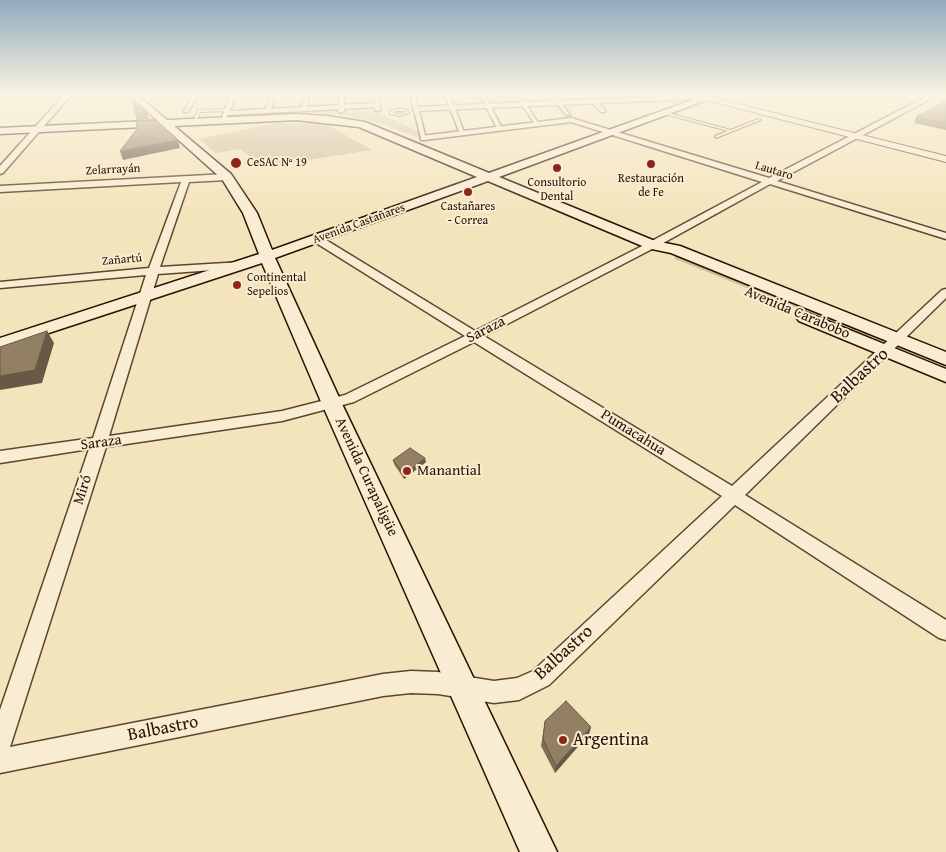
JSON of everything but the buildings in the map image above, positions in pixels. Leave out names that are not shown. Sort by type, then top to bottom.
[{"type":"main road","name":"Avenida Curapaligüe","points":[[179,135],[227,177],[250,212],[332,404],[539,852]]},
{"type":"main road","name":"Avenida Carabobo","points":[[387,135],[652,245],[660,256],[893,345],[946,359]]},
{"type":"main road","name":"Avenida Castañares","points":[[0,344],[268,257],[606,135]]},
{"type":"main road","name":"Avenida Carabobo","points":[[893,345],[946,376]]},
{"type":"street","points":[[0,171],[34,135]]},
{"type":"street","points":[[423,135],[424,138],[456,135]]},
{"type":"street","name":"Lautaro","points":[[617,135],[946,236]]},
{"type":"street","points":[[848,135],[946,159]]},
{"type":"street","name":"Saraza","points":[[0,457],[282,416],[332,404],[366,392],[861,135]]},
{"type":"street","name":"Zelarrayán","points":[[0,189],[227,177]]},
{"type":"street","name":"Miró","points":[[0,744],[99,444],[143,298],[186,179]]},
{"type":"street","name":"Pumacahua","points":[[317,239],[733,495],[946,630]]},
{"type":"street","name":"Zañartú","points":[[0,285],[246,264]]},
{"type":"street","name":"Balbastro","points":[[0,761],[383,686],[420,682],[494,692],[519,689],[541,678],[893,345],[946,292]]},
{"type":"lane","points":[[716,137],[722,135]]},
{"type":"shaded area","points":[[219,135],[345,135],[372,150],[262,167],[240,149],[216,153],[199,139]]},
{"type":"shaded area","points":[[411,135],[421,135],[422,139]]},
{"type":"shaded area","points":[[680,255],[871,331],[872,335],[866,336],[675,259],[675,256]]},
{"type":"place","name":"CeSAC Nº 19","points":[[236,163]]},
{"type":"place","name":"Restauración de Fe","points":[[651,164]]},
{"type":"place","name":"Consultorio Dental","points":[[557,168]]},
{"type":"place","name":"Castañares - Correa","points":[[468,192]]},
{"type":"place","name":"Continental Sepelios","points":[[237,285]]},
{"type":"place","name":"Manantial","points":[[407,471]]},
{"type":"place","name":"Argentina","points":[[563,740]]}]
